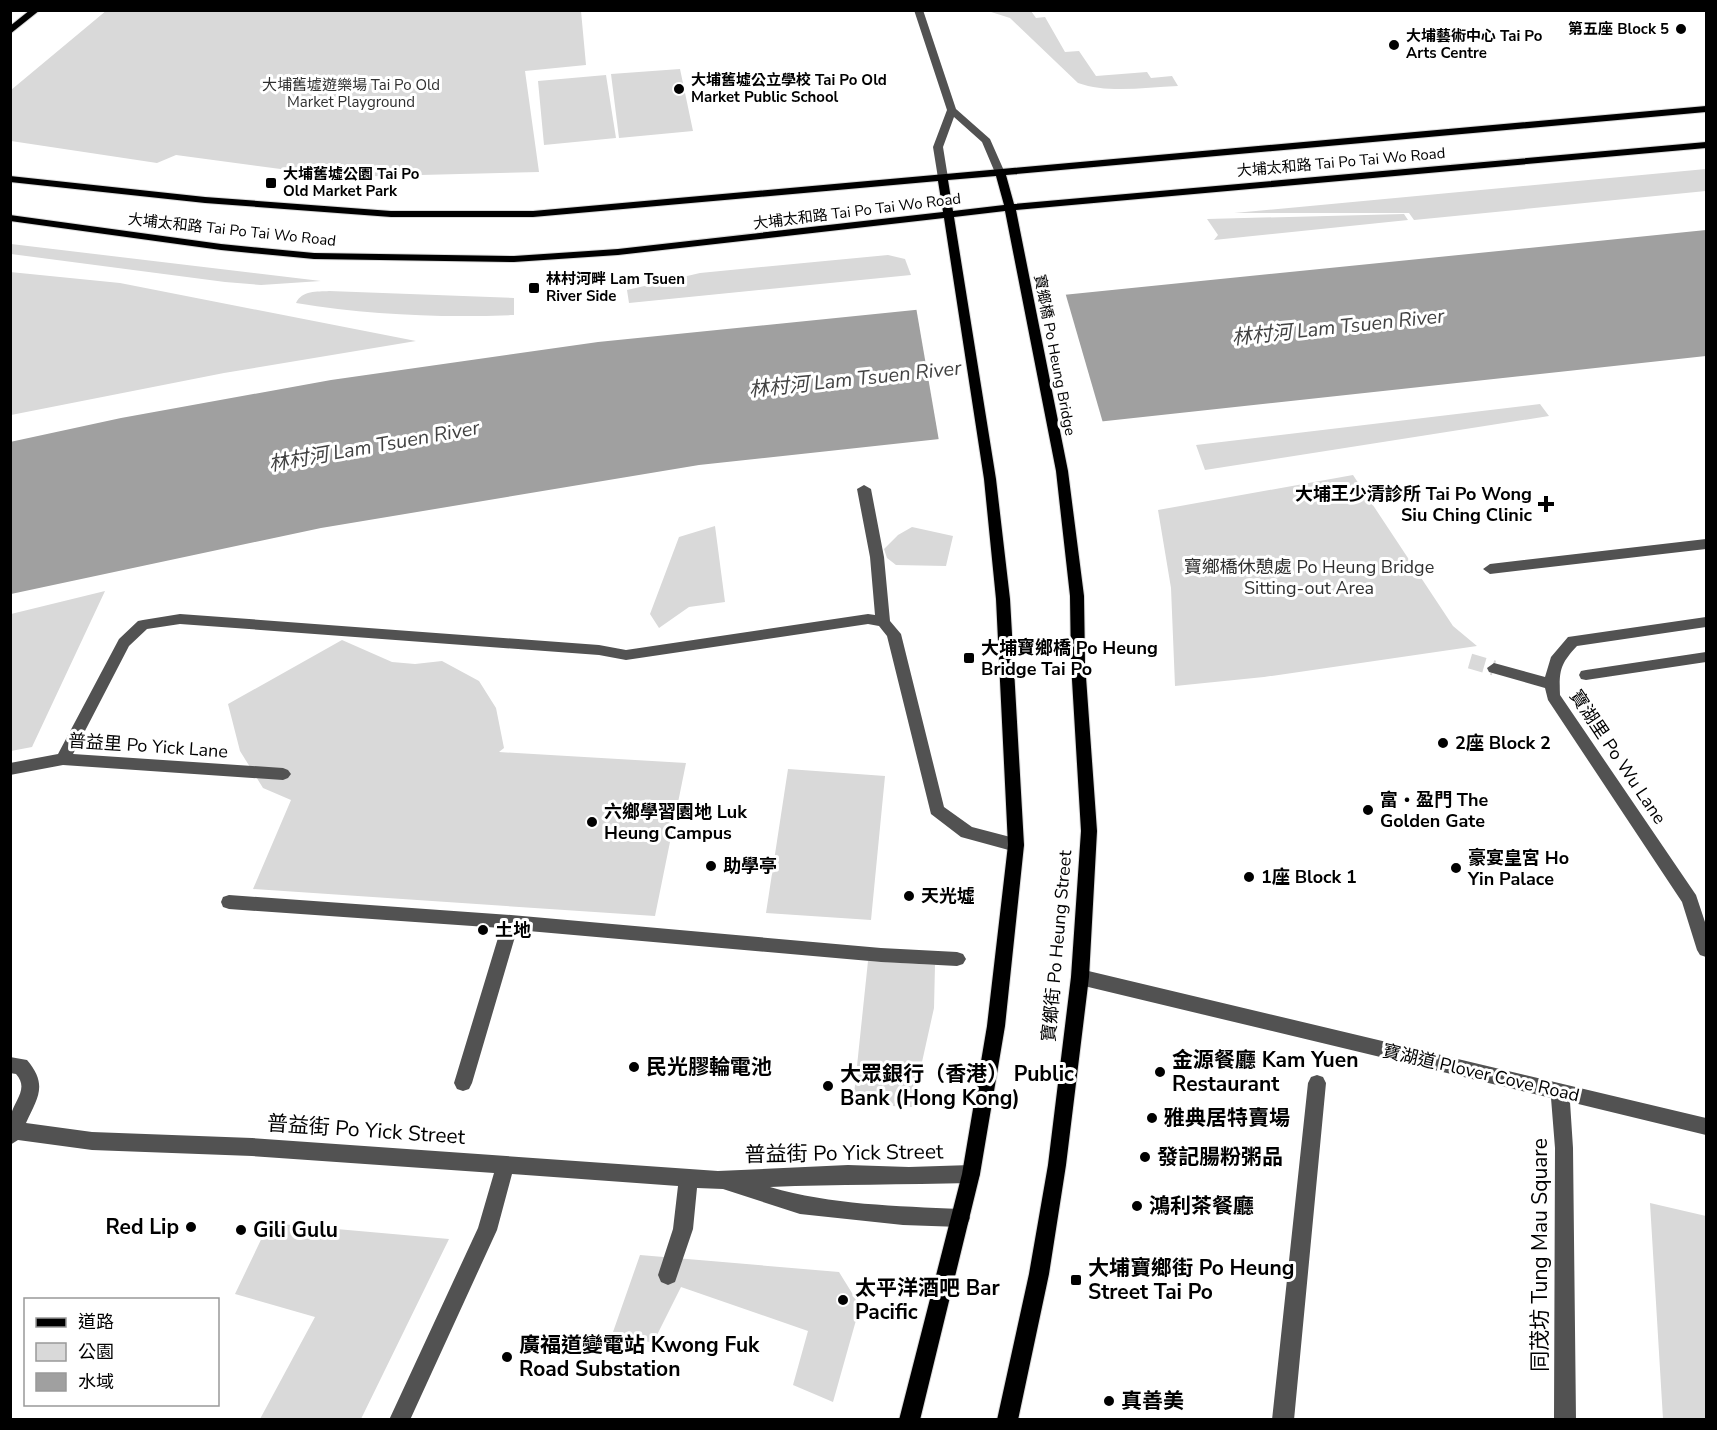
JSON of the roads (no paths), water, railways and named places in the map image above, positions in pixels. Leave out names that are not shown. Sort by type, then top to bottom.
[{"type":"main road","points":[[10,31],[36,10]]},
{"type":"main road","name":"大埔太和路 Tai Po Tai Wo Road","points":[[10,179],[237,203],[391,214],[532,214],[1707,109]]},
{"type":"main road","name":"大埔太和路 Tai Po Tai Wo Road","points":[[10,220],[221,247],[315,256],[514,259],[618,252],[1171,191],[1707,145]]},
{"type":"main road","name":"寶鄉橋 Po Heung Bridge","points":[[1000,172],[1010,208],[1062,471]]},
{"type":"main road","points":[[909,1419],[971,1174],[996,1026],[1016,845],[1004,599],[990,478],[943,177]]},
{"type":"main road","name":"寶鄉街 Po Heung Street","points":[[1006,1419],[1039,1274],[1050,1212],[1080,977],[1089,831],[1079,675],[1077,596],[1062,471]]},
{"type":"street","points":[[918,10],[952,110],[986,141],[1000,172]]},
{"type":"street","points":[[943,177],[938,147],[952,110]]},
{"type":"street","points":[[864,489],[877,557],[883,622]]},
{"type":"street","points":[[1490,569],[1707,544]]},
{"type":"street","points":[[63,759],[124,643],[143,625],[180,619],[599,650],[626,655],[868,619],[883,622],[894,634],[937,810],[967,832],[1016,845]]},
{"type":"street","name":"寶湖里 Po Wu Lane","points":[[1707,622],[1573,641],[1562,652],[1551,670],[1553,696],[1690,900],[1707,950]]},
{"type":"street","points":[[1586,675],[1707,657]]},
{"type":"street","points":[[1494,668],[1552,684]]},
{"type":"street","name":"普益里 Po Yick Lane","points":[[10,769],[63,759],[283,774]]},
{"type":"street","points":[[229,902],[511,922],[881,955],[957,959]]},
{"type":"street","points":[[463,1083],[511,922]]},
{"type":"street","name":"寶湖道 Plover Cove Road","points":[[1080,977],[1707,1126]]},
{"type":"street","points":[[10,1065],[21,1066],[30,1077],[31,1093],[12,1132]]},
{"type":"street","points":[[1283,1419],[1317,1083]]},
{"type":"street","name":"同茂坊 Tung Mau Square","points":[[1560,1091],[1564,1148],[1565,1419]]},
{"type":"street","name":"普益街 Po Yick Street","points":[[12,1132],[92,1141],[252,1146],[718,1180],[848,1174],[909,1176],[971,1174]]},
{"type":"street","points":[[399,1419],[487,1230],[506,1164]]},
{"type":"street","points":[[668,1275],[683,1229],[689,1178]]},
{"type":"street","name":"普益街 Po Yick Street","points":[[718,1180],[800,1205],[903,1216],[960,1218]]},
{"type":"water","name":"林村河 Lam Tsuen River","points":[[1706,230],[1706,356],[699,465],[321,528],[11,594],[10,442],[121,418],[331,380],[598,342]]},
{"type":"tunnel","points":[[1470,661],[1494,668]]},
{"type":"place","name":"第五座 Block 5","points":[[1681,29]]},
{"type":"place","name":"大埔藝術中心 Tai Po Arts Centre","points":[[1394,45]]},
{"type":"place","name":"大埔舊墟公立學校 Tai Po Old Market Public School","points":[[679,89]]},
{"type":"place","name":"大埔舊墟公園 Tai Po Old Market Park","points":[[271,183]]},
{"type":"place","name":"林村河畔 Lam Tsuen River Side","points":[[534,288]]},
{"type":"place","name":"大埔王少清診所 Tai Po Wong Siu Ching Clinic","points":[[1546,504]]},
{"type":"place","name":"大埔寶鄉橋 Po Heung Bridge Tai Po","points":[[969,658]]},
{"type":"place","name":"2座 Block 2","points":[[1443,743]]},
{"type":"place","name":"富‧盈門 The Golden Gate","points":[[1368,810]]},
{"type":"place","name":"六鄉學習園地 Luk Heung Campus","points":[[592,822]]},
{"type":"place","name":"助學亭","points":[[711,866]]},
{"type":"place","name":"豪宴皇宮 Ho Yin Palace","points":[[1456,868]]},
{"type":"place","name":"1座 Block 1","points":[[1249,877]]},
{"type":"place","name":"天光墟","points":[[909,896]]},
{"type":"place","name":"土地","points":[[483,930]]},
{"type":"place","name":"民光膠輪電池","points":[[634,1067]]},
{"type":"place","name":"金源餐廳 Kam Yuen Restaurant","points":[[1160,1072]]},
{"type":"place","name":"大眾銀行（香港） Public Bank (Hong Kong)","points":[[828,1086]]},
{"type":"place","name":"雅典居特賣場","points":[[1152,1118]]},
{"type":"place","name":"發記腸粉粥品","points":[[1145,1157]]},
{"type":"place","name":"鴻利茶餐廳","points":[[1137,1206]]},
{"type":"place","name":"Red Lip","points":[[191,1227]]},
{"type":"place","name":"Gili Gulu","points":[[241,1230]]},
{"type":"place","name":"大埔寶鄉街 Po Heung Street Tai Po","points":[[1076,1280]]},
{"type":"place","name":"太平洋酒吧 Bar Pacific","points":[[843,1300]]},
{"type":"place","name":"廣福道變電站 Kwong Fuk Road Substation","points":[[507,1357]]},
{"type":"place","name":"真善美","points":[[1109,1401]]},
{"type":"park label","name":"大埔舊墟遊樂場 Tai Po Old Market Playground","points":[[351,94]]},
{"type":"park label","name":"寶鄉橋休憩處 Po Heung Bridge Sitting-out Area","points":[[1309,577]]}]
